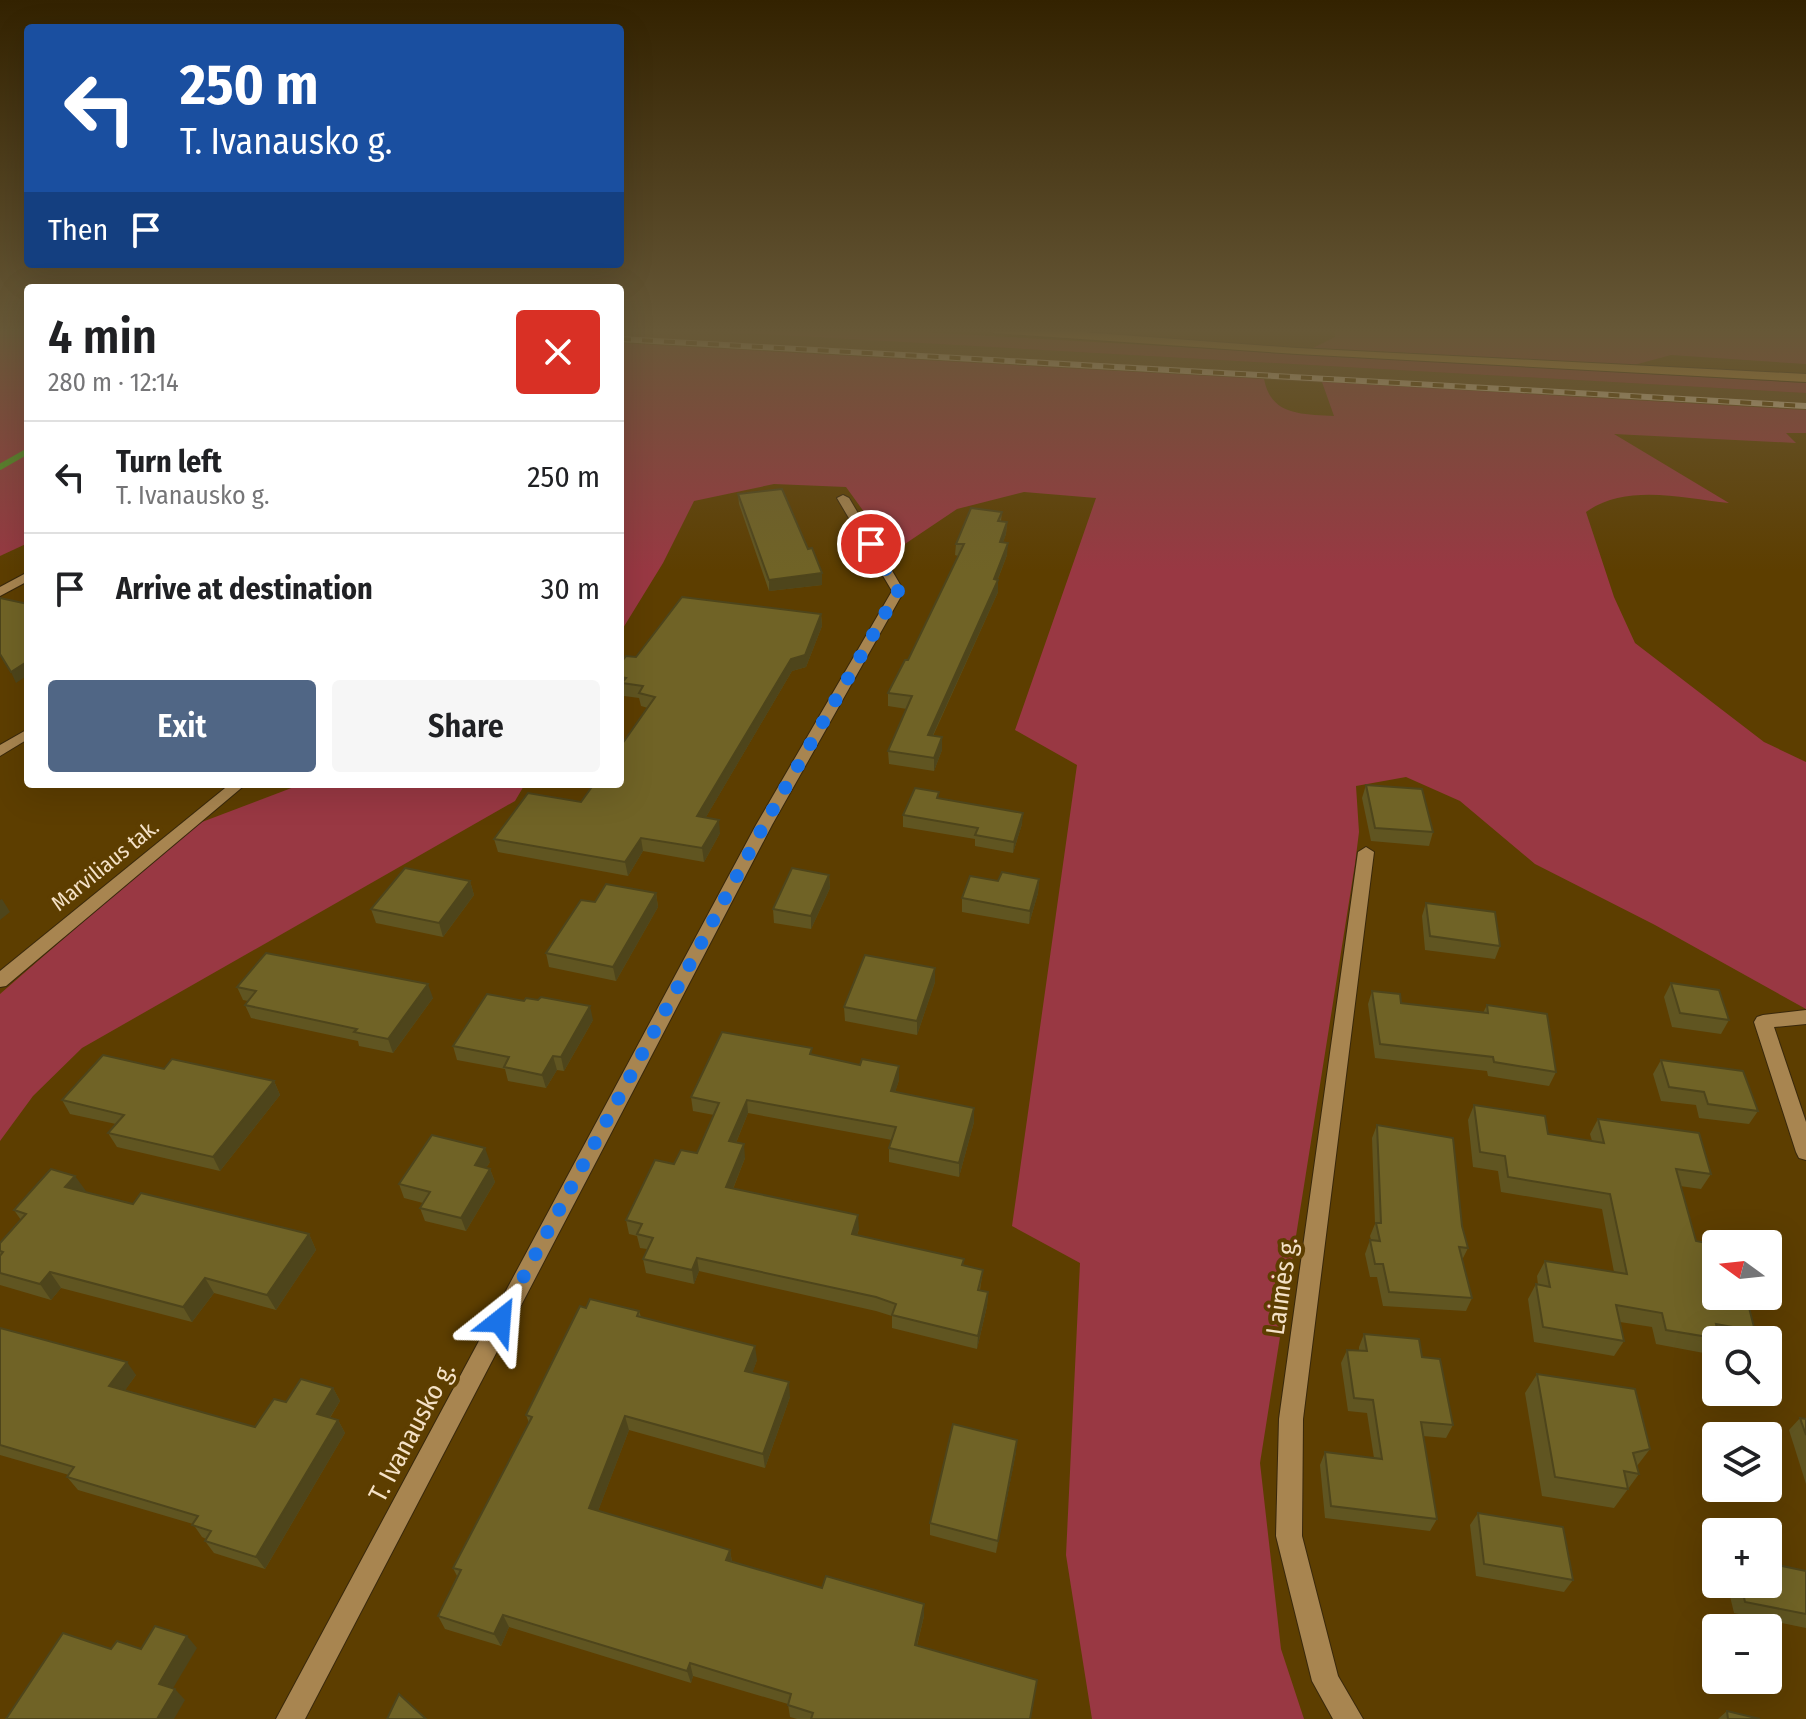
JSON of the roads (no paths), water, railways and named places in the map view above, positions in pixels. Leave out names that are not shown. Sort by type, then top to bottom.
[{"type":"street","name":"T. Ivanausko g.","points":[[290,1719],[764,825],[898,591],[843,498]]},
{"type":"street","points":[[0,592],[24,578]]},
{"type":"street","points":[[0,752],[24,736]]},
{"type":"street","name":"Marviliaus tak.","points":[[0,981],[234,788]]},
{"type":"street","name":"Laimės g.","points":[[1349,1719],[1326,1681],[1289,1536],[1291,1419],[1366,852]]},
{"type":"street","points":[[1806,1017],[1763,1022],[1806,1152]]},
{"type":"waterway","points":[[0,467],[24,453]]}]
